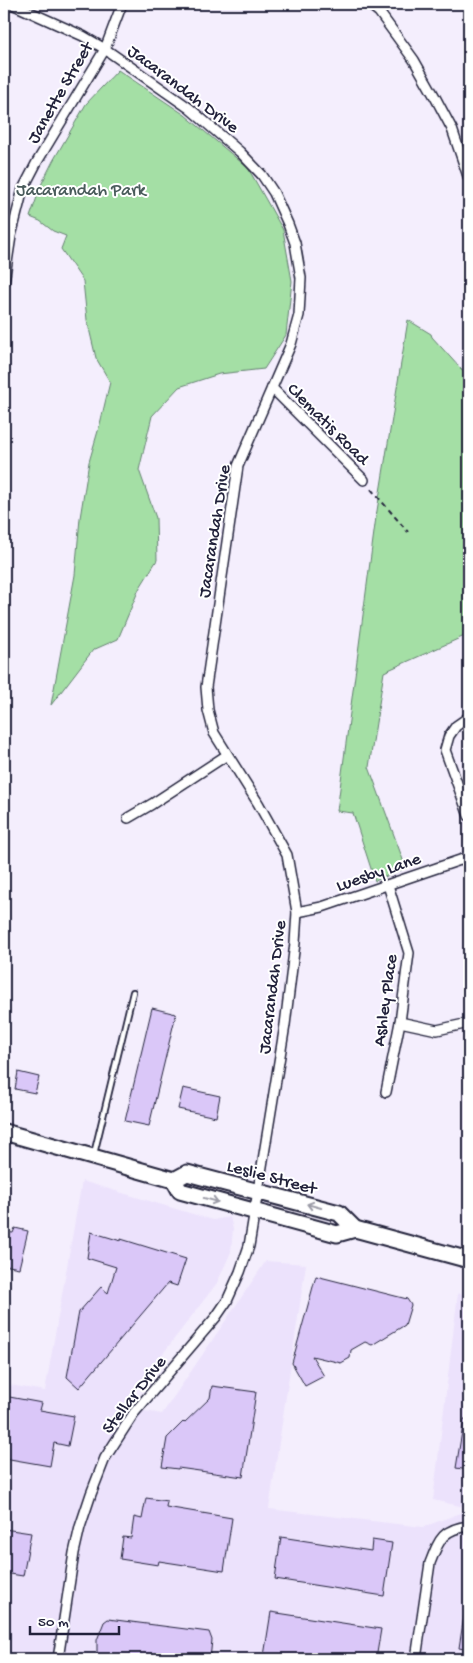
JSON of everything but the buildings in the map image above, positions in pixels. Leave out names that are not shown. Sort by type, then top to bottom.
[{"type":"main road","name":"Leslie Street","points":[[4,1132],[174,1180],[188,1173],[339,1213],[355,1229],[469,1260]]},
{"type":"main road","name":"Leslie Street","points":[[174,1180],[180,1191],[255,1212],[337,1234],[355,1229]]},
{"type":"street","name":"Jacarandah Drive","points":[[12,4],[83,36],[189,108],[240,152],[262,175],[274,193],[294,243],[300,278],[300,315],[272,388],[238,466],[206,687],[208,710],[214,733],[258,803],[287,855],[297,912],[285,1025],[258,1191]]},
{"type":"street","name":"Janette Street","points":[[4,282],[10,236],[23,189],[104,49],[122,4]]},
{"type":"street","points":[[369,4],[379,12],[414,60],[452,129],[469,179]]},
{"type":"street","name":"Clematis Road","points":[[272,388],[364,480]]},
{"type":"street","points":[[469,717],[456,726],[449,736],[445,750],[469,816]]},
{"type":"street","points":[[128,818],[227,755]]},
{"type":"street","name":"Luesby Lane","points":[[297,912],[322,907],[469,857]]},
{"type":"street","name":"Ashley Place","points":[[386,1092],[400,1022],[409,954],[388,885]]},
{"type":"street","points":[[400,1022],[438,1030],[469,1022]]},
{"type":"street","name":"Stellar Drive","points":[[58,1659],[74,1553],[80,1527],[105,1458],[134,1414],[193,1345],[227,1301],[249,1246],[258,1191]]},
{"type":"street","points":[[416,1659],[430,1563],[442,1536],[454,1529],[469,1526]]},
{"type":"lane","points":[[94,1157],[133,992]]},
{"type":"path","points":[[364,480],[408,532]]},
{"type":"shaded area","points":[[82,1181],[213,1220],[230,1217],[233,1229],[231,1252],[217,1283],[122,1407],[162,1414],[266,1261],[306,1264],[269,1509],[423,1527],[469,1510],[469,1659],[4,1659],[4,1384],[45,1391]]},
{"type":"shaded area","points":[[458,1293],[469,1296],[469,1508],[433,1500]]},
{"type":"green space","name":"Jacarandah Park","points":[[118,70],[185,115],[248,168],[283,230],[292,281],[286,335],[264,369],[219,374],[179,387],[152,416],[139,470],[156,518],[157,560],[139,589],[118,639],[93,650],[51,705],[75,575],[80,518],[89,462],[110,382],[96,358],[87,320],[83,281],[61,249],[66,236],[53,231],[40,221],[30,217],[42,183],[86,104]]},
{"type":"green space","points":[[408,320],[431,334],[469,378],[469,634],[384,672],[369,767],[406,868],[375,881],[353,813],[337,811],[376,517]]}]
